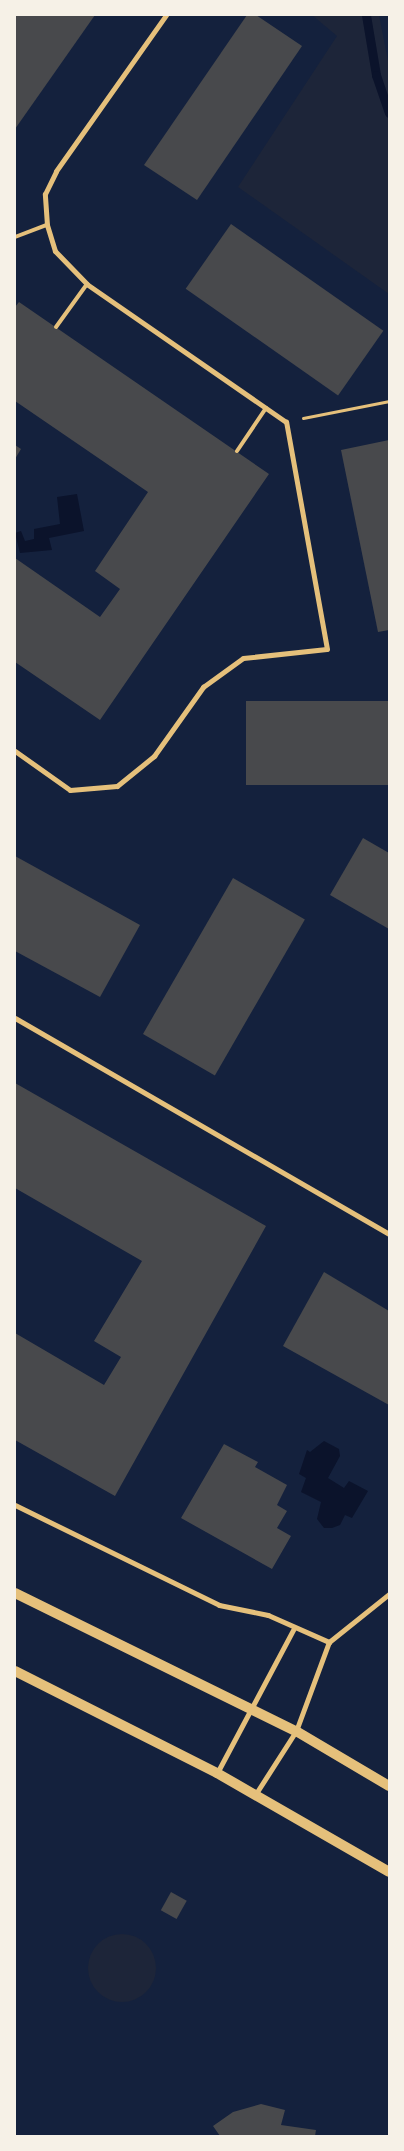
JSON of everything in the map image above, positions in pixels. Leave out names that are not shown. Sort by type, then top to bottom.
[{"type":"main road","points":[[15,1593],[296,1731],[389,1786]]},
{"type":"main road","points":[[15,1671],[217,1773],[389,1872]]},
{"type":"street","points":[[15,751],[70,790],[117,786],[154,756],[203,687],[243,658],[328,649],[286,422],[87,284],[55,251],[47,225],[45,194],[56,171],[166,15]]},
{"type":"street","points":[[15,1018],[389,1234]]},
{"type":"street","points":[[15,1505],[219,1606],[268,1615],[329,1642]]},
{"type":"street","points":[[255,1795],[296,1731],[329,1642],[389,1594]]},
{"type":"street","points":[[217,1773],[249,1708],[294,1628]]},
{"type":"lane","points":[[15,237],[47,225]]},
{"type":"lane","points":[[56,327],[87,284]]},
{"type":"lane","points":[[237,451],[266,408]]},
{"type":"path","points":[[286,422],[389,401]]},
{"type":"shaded area","points":[[312,15],[379,15],[389,66],[389,294],[238,187],[337,36]]},
{"type":"shaded area","points":[[77,494],[84,531],[49,538],[52,550],[20,553],[15,533],[21,531],[25,541],[34,539],[34,529],[60,524],[57,497]]},
{"type":"shaded area","points":[[324,1441],[339,1449],[340,1456],[328,1478],[344,1488],[349,1481],[368,1491],[352,1518],[345,1515],[340,1525],[332,1528],[324,1528],[317,1519],[321,1502],[301,1492],[306,1478],[299,1474],[307,1450],[310,1452]]},
{"type":"shaded area","points":[[122,1934],[135,1937],[146,1944],[153,1955],[156,1968],[153,1981],[146,1992],[135,1999],[122,2002],[109,1999],[98,1992],[91,1981],[88,1968],[91,1955],[98,1944],[109,1937]]},
{"type":"building","points":[[15,15],[95,15],[15,129]]},
{"type":"building","points":[[247,15],[256,15],[302,46],[197,200],[144,165]]},
{"type":"building","points":[[231,224],[383,331],[338,395],[186,289]]},
{"type":"building","points":[[19,302],[269,474],[100,720],[15,662],[15,558],[100,617],[120,589],[95,571],[148,492],[15,401],[15,307]]},
{"type":"building","points":[[389,440],[389,630],[378,632],[341,450]]},
{"type":"building","points":[[15,445],[21,449],[15,459]]},
{"type":"building","points":[[246,701],[389,701],[389,785],[246,785]]},
{"type":"building","points":[[363,838],[389,853],[389,929],[330,895]]},
{"type":"building","points":[[15,856],[140,925],[100,997],[15,951]]},
{"type":"building","points":[[233,878],[305,920],[215,1075],[143,1034]]},
{"type":"building","points":[[15,1083],[266,1226],[115,1496],[15,1440],[15,1333],[104,1385],[121,1357],[94,1341],[142,1261],[15,1188]]},
{"type":"building","points":[[324,1272],[389,1311],[389,1405],[283,1346]]},
{"type":"building","points":[[224,1444],[258,1462],[255,1467],[287,1485],[277,1505],[287,1511],[277,1528],[291,1536],[272,1569],[181,1518]]},
{"type":"building","points":[[171,1892],[187,1901],[177,1919],[161,1910]]},
{"type":"building","points":[[261,2104],[285,2110],[281,2125],[316,2130],[315,2136],[220,2136],[213,2126],[233,2112]]},
{"type":"waterway","points":[[366,15],[376,75],[389,113]]}]
